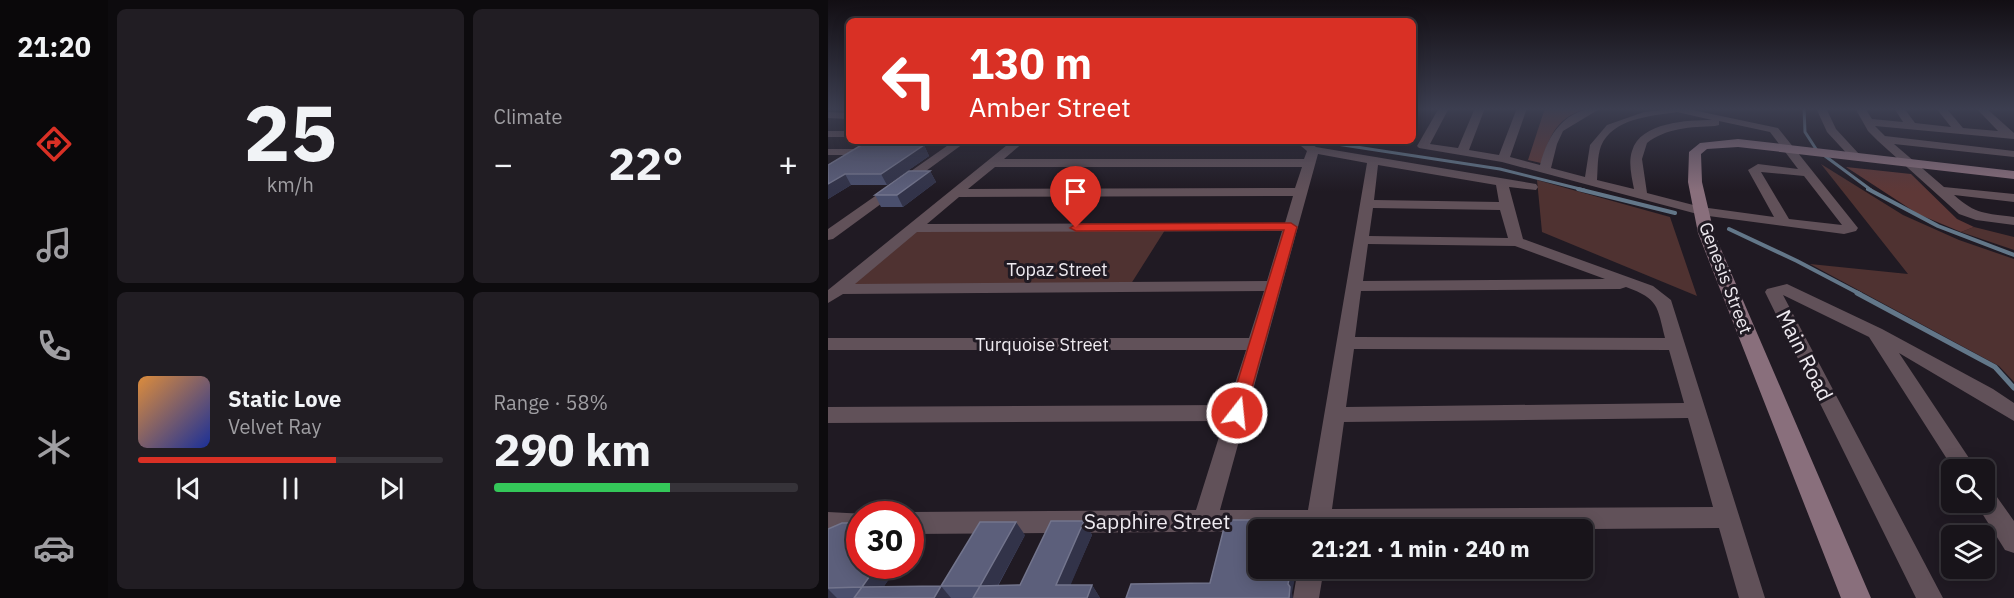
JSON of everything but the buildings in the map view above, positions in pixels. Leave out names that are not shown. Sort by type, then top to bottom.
[{"type":"street","points":[[1429,136],[1423,146],[1503,159],[1701,211],[1844,230],[1851,228],[1779,136]]},
{"type":"street","points":[[1462,152],[1469,136]]},
{"type":"street","points":[[1503,159],[1512,136]]},
{"type":"street","points":[[1545,169],[1553,136]]},
{"type":"street","points":[[1591,182],[1594,147],[1603,136]]},
{"type":"street","points":[[1641,196],[1637,150],[1644,139],[1651,136]]},
{"type":"street","points":[[1836,136],[1855,156]]},
{"type":"street","points":[[1880,136],[1969,213],[2014,221]]},
{"type":"street","points":[[1882,139],[2014,154]]},
{"type":"street","name":"Genesis Street","points":[[1856,598],[1726,282],[1701,211],[1693,160],[1695,152],[1704,146],[1738,143],[2014,175]]},
{"type":"street","points":[[828,236],[957,144]]},
{"type":"street","points":[[834,293],[1015,144]]},
{"type":"street","points":[[828,152],[865,149],[844,162]]},
{"type":"street","points":[[992,163],[1308,151],[1532,187]]},
{"type":"street","points":[[1205,520],[1301,192],[1308,151]]},
{"type":"street","points":[[1319,519],[1373,161]]},
{"type":"street","points":[[1785,223],[1755,170],[1758,168],[1806,173]]},
{"type":"street","points":[[1502,182],[1516,242]]},
{"type":"street","points":[[1940,190],[2014,198]]},
{"type":"street","points":[[955,194],[1301,192]]},
{"type":"street","points":[[1366,204],[1506,206]]},
{"type":"street","points":[[913,228],[1291,227]]},
{"type":"street","points":[[1361,240],[1516,242],[1631,284],[1656,294],[1663,300],[1752,598]]},
{"type":"street","points":[[1354,286],[1631,284]]},
{"type":"street","name":"Topaz Street","points":[[834,293],[1274,286]]},
{"type":"street","name":"Main Road","points":[[1930,598],[1773,292],[1787,290],[1876,333],[1986,394],[2014,413]]},
{"type":"street","points":[[1876,333],[1959,459]]},
{"type":"street","points":[[1345,343],[1678,344]]},
{"type":"street","name":"Turquoise Street","points":[[828,344],[1257,344]]},
{"type":"street","points":[[1334,415],[1697,410]]},
{"type":"street","points":[[828,415],[1237,413]]},
{"type":"street","points":[[1995,513],[2014,542]]},
{"type":"street","name":"Sapphire Street","points":[[1593,520],[1728,517]]},
{"type":"street","name":"Sapphire Street","points":[[924,523],[1205,520],[1248,522]]},
{"type":"street","points":[[1306,598],[1309,579]]},
{"type":"shaded area","points":[[1536,136],[1552,136],[1541,163],[1528,160]]},
{"type":"shaded area","points":[[1821,164],[1903,215],[1959,240],[2014,259],[2014,382],[1999,366],[1810,264],[1908,274]]},
{"type":"shaded area","points":[[1846,167],[1911,174],[1957,219],[1974,227],[1961,232],[1918,214]]},
{"type":"shaded area","points":[[1537,180],[1670,217],[1697,296],[1542,232]]},
{"type":"shaded area","points":[[1974,227],[2014,237],[2014,250],[1961,232]]},
{"type":"shaded area","points":[[915,230],[1165,230],[1129,287],[849,287]]},
{"type":"waterway","points":[[1808,136],[1816,149]]},
{"type":"waterway","points":[[1337,144],[1500,169],[1584,190]]},
{"type":"waterway","points":[[1825,156],[1871,190]]},
{"type":"waterway","points":[[1578,189],[1675,213]]},
{"type":"waterway","points":[[1868,189],[1938,226],[2014,255]]},
{"type":"waterway","points":[[1729,229],[1860,294]]},
{"type":"waterway","points":[[1857,293],[1995,367],[2014,388]]},
{"type":"route","points":[[1076,228],[1291,227],[1237,413]]}]
